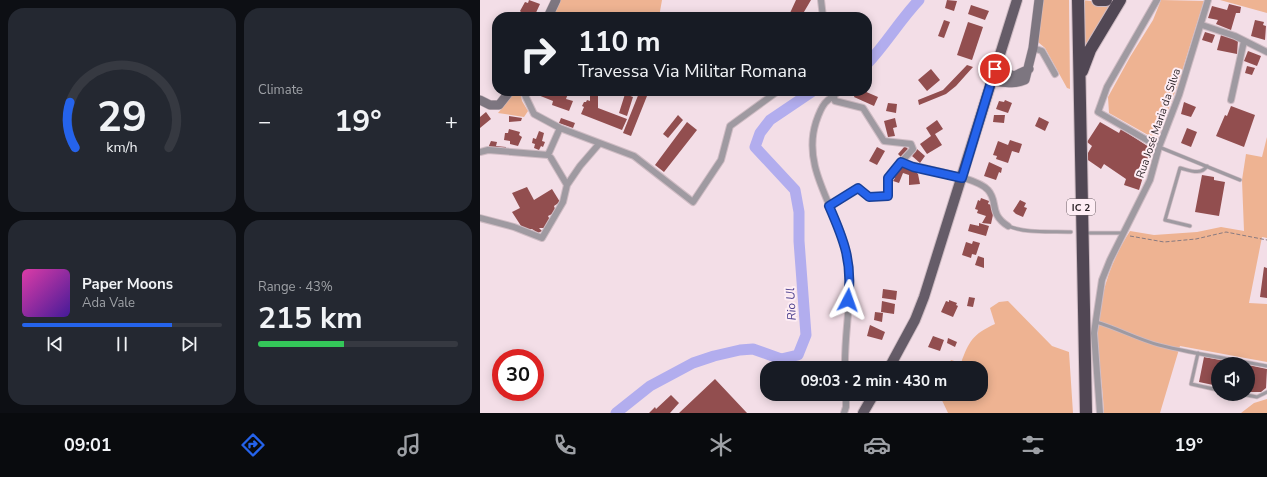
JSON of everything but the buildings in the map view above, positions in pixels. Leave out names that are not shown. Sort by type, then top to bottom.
[{"type":"highway","name":"IC 2","points":[[1074,0],[1081,413]]},
{"type":"highway","name":"IC 2","points":[[1078,0],[1086,413]]},
{"type":"highway","points":[[1098,0],[1106,0]]},
{"type":"highway","points":[[1079,78],[1090,50],[1120,0]]},
{"type":"main road","points":[[893,361],[915,320],[924,297],[1017,0]]},
{"type":"main road","points":[[863,413],[870,401]]},
{"type":"street","points":[[550,12],[556,0]]},
{"type":"street","points":[[821,0],[822,12]]},
{"type":"street","points":[[991,81],[1019,83],[1025,80],[1029,69],[1033,48],[1039,0]]},
{"type":"street","points":[[1157,0],[1107,87],[1098,112],[1159,147]]},
{"type":"street","name":"Rua José Maria da Silva","points":[[1100,413],[1094,333],[1102,280],[1110,260],[1150,180],[1159,147],[1179,95],[1202,24],[1208,0]]},
{"type":"street","points":[[1202,24],[1267,52]]},
{"type":"street","points":[[1231,100],[1244,41]]},
{"type":"street","points":[[1033,48],[1042,51],[1055,74]]},
{"type":"street","points":[[995,69],[1014,76],[1029,69]]},
{"type":"street","points":[[480,100],[490,105],[499,105],[506,96]]},
{"type":"street","points":[[525,96],[534,114],[560,128],[598,144],[634,156],[693,202],[720,160],[730,126],[771,96]]},
{"type":"street","points":[[829,206],[858,188],[869,197],[888,196],[888,178],[913,149],[911,144],[884,141],[863,108],[835,101],[834,97],[825,102],[818,116],[813,133],[812,160],[829,206],[844,238],[848,261],[850,286],[847,314],[845,361]]},
{"type":"street","points":[[549,156],[560,128]]},
{"type":"street","points":[[480,218],[514,227],[542,238],[563,202],[567,186],[598,144]]},
{"type":"street","points":[[480,152],[488,150],[549,156]]},
{"type":"street","points":[[549,156],[567,186]]},
{"type":"street","points":[[901,162],[913,167],[962,178],[987,189],[991,196],[996,215],[1008,226]]},
{"type":"street","points":[[844,413],[846,401]]},
{"type":"lane","points":[[1159,147],[1240,180]]},
{"type":"lane","points":[[1190,226],[1165,220],[1180,168],[1198,172],[1205,170],[1207,166]]},
{"type":"lane","points":[[1008,226],[1038,232],[1071,232]]},
{"type":"lane","points":[[1087,233],[1124,233]]},
{"type":"lane","points":[[1096,322],[1113,327],[1138,339],[1198,353],[1267,366]]},
{"type":"lane","points":[[1198,353],[1191,384],[1211,388]]},
{"type":"lane","points":[[1255,397],[1267,392]]},
{"type":"path","points":[[1124,233],[1138,238],[1164,242],[1196,240],[1226,232],[1267,240]]},
{"type":"shaded area","points":[[560,0],[662,0],[660,12],[554,12]]},
{"type":"shaded area","points":[[1043,0],[1069,0],[1070,89],[1067,88],[1045,48],[1038,42]]},
{"type":"shaded area","points":[[1082,0],[1108,3],[1116,0],[1083,57]]},
{"type":"shaded area","points":[[1161,0],[1204,1],[1178,84],[1157,140],[1109,113],[1108,97],[1153,20]]},
{"type":"shaded area","points":[[1220,0],[1267,0],[1267,13]]},
{"type":"shaded area","points":[[512,96],[521,96],[522,101],[528,111],[524,117],[498,113]]},
{"type":"shaded area","points":[[1267,137],[1267,238],[1262,237],[1249,303],[1267,304],[1267,362],[1255,360],[1255,357],[1240,357],[1180,346],[1160,413],[1104,413],[1098,349],[1101,303],[1109,272],[1130,231],[1154,235],[1197,232],[1221,227],[1244,231],[1242,180],[1246,154],[1262,157]]},
{"type":"shaded area","points":[[1008,301],[1052,346],[1069,352],[1073,413],[948,413],[942,401],[988,401],[988,361],[962,361],[969,344],[973,339],[982,331],[995,324],[990,308],[999,302]]},
{"type":"shaded area","points":[[1267,399],[1267,413],[1241,413],[1254,403]]},
{"type":"waterway","name":"Rio Ul","points":[[872,58],[919,0]]},
{"type":"waterway","name":"Rio Ul","points":[[616,413],[650,386],[693,363],[714,356],[740,350],[753,349],[781,359],[798,355],[806,335],[799,241],[799,212],[795,190],[755,147],[760,133],[770,120],[806,96]]},
{"type":"route","points":[[848,300],[850,286],[844,238],[829,206],[858,188],[869,197],[888,196],[888,178],[894,168],[901,162],[913,167],[962,178],[995,69]]}]
